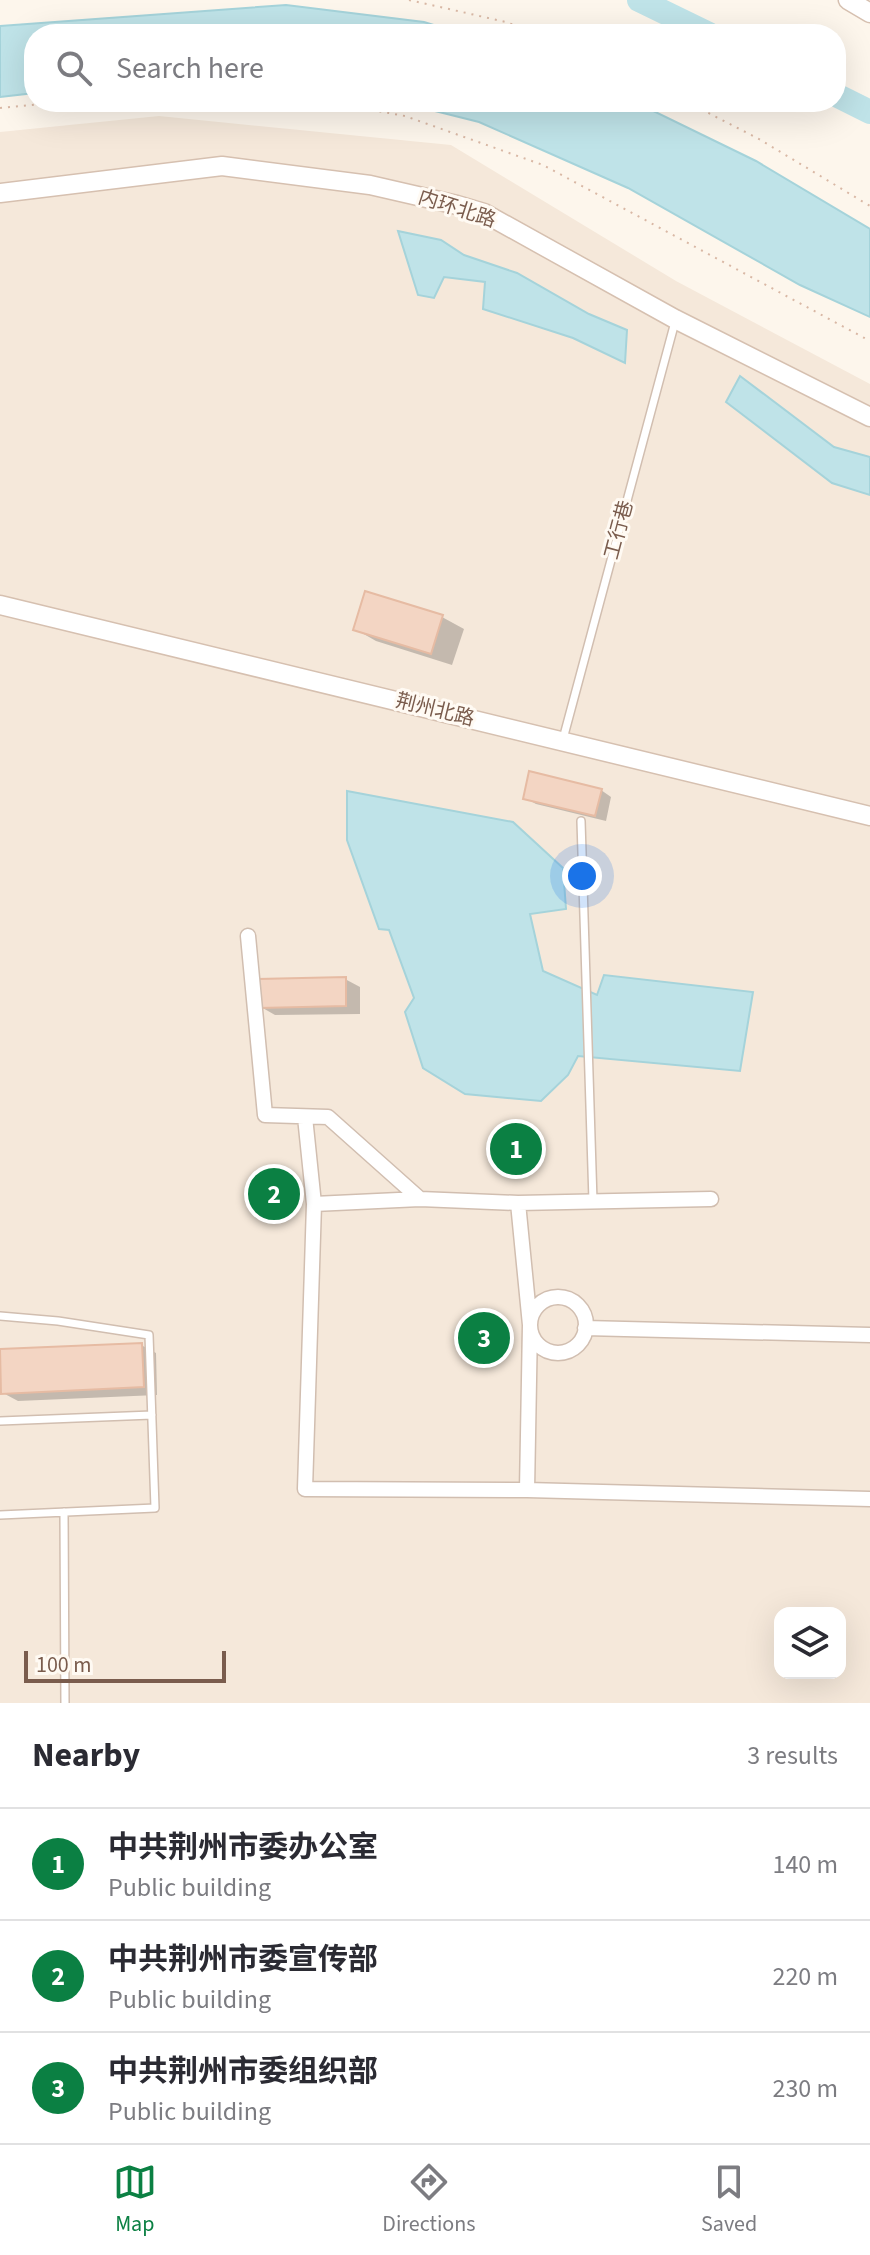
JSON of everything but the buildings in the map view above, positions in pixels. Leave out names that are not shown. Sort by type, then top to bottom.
[{"type":"street","points":[[848,0],[870,13]]},
{"type":"street","name":"内环北路","points":[[0,193],[222,166],[370,185],[484,213],[675,319],[870,417]]},
{"type":"street","name":"荆州北路","points":[[0,605],[870,816]]},
{"type":"street","points":[[248,936],[265,1115],[328,1117],[420,1199]]},
{"type":"street","points":[[305,1117],[314,1204],[305,1489],[527,1490],[870,1499]]},
{"type":"street","points":[[314,1204],[420,1199],[518,1203],[711,1199]]},
{"type":"street","points":[[518,1203],[530,1325],[531,1334],[543,1348],[561,1352],[577,1344],[585,1328],[582,1310],[576,1303],[559,1297],[542,1302],[531,1316],[530,1325],[527,1490]]},
{"type":"street","points":[[585,1328],[870,1335]]},
{"type":"lane","name":"工行巷","points":[[562,741],[675,319]]},
{"type":"lane","points":[[581,821],[593,1201]]},
{"type":"lane","points":[[0,1316],[149,1335],[155,1508],[0,1515]]},
{"type":"lane","points":[[0,1421],[152,1415]]},
{"type":"lane","points":[[64,1512],[65,1703]]},
{"type":"path","points":[[409,0],[511,24]]},
{"type":"path","points":[[0,108],[24,106]]},
{"type":"path","points":[[383,112],[405,116],[543,165],[870,341]]},
{"type":"path","points":[[706,112],[759,139],[870,206]]},
{"type":"shaded area","points":[[159,116],[451,145],[676,281],[870,384],[870,1703],[0,1703],[0,132]]},
{"type":"water","points":[[286,5],[430,24],[27,24]]},
{"type":"water","points":[[24,24],[24,94],[0,97],[0,26]]},
{"type":"water","points":[[439,112],[656,112],[756,161],[870,229],[870,317],[800,285],[628,188],[479,122]]},
{"type":"water","points":[[398,231],[441,240],[464,255],[517,273],[589,314],[627,330],[625,363],[573,338],[483,309],[485,282],[444,277],[434,298],[418,295]]},
{"type":"water","points":[[740,376],[834,447],[870,457],[870,495],[832,483],[726,402]]},
{"type":"water","points":[[347,791],[513,822],[563,868],[566,909],[530,914],[543,971],[597,995],[604,975],[753,992],[740,1071],[578,1056],[568,1075],[541,1101],[465,1094],[423,1068],[405,1012],[414,998],[389,930],[379,929],[347,840]]},
{"type":"waterway","points":[[639,0],[688,24]]},
{"type":"waterway","points":[[846,100],[870,112]]},
{"type":"place","name":"中共荆州市委办公室","points":[[516,1149]]},
{"type":"place","name":"中共荆州市委宣传部","points":[[274,1194]]},
{"type":"place","name":"中共荆州市委组织部","points":[[484,1338]]}]
